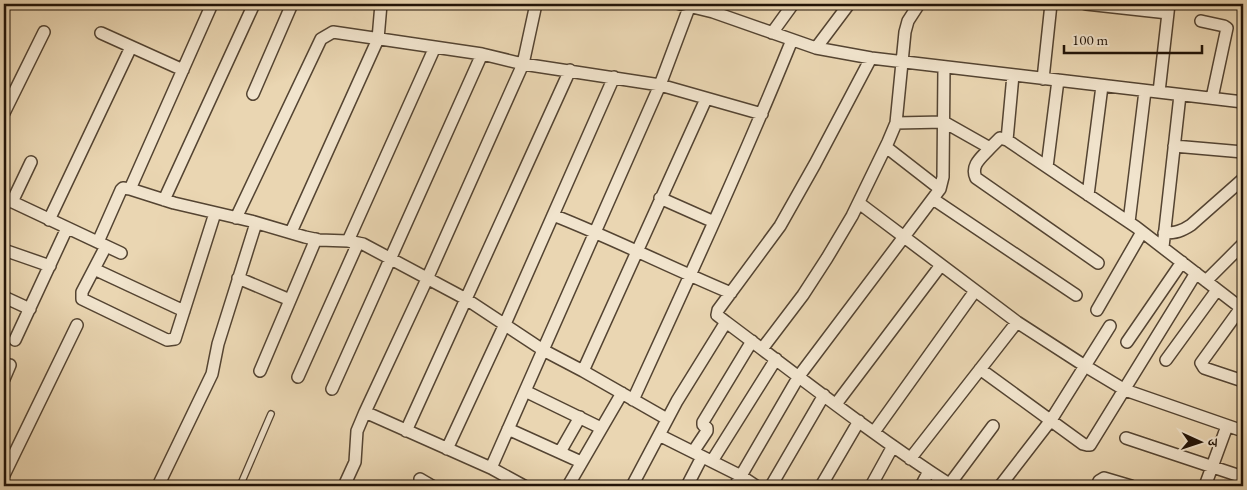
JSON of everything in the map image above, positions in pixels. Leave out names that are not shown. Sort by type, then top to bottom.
[{"type":"street","points":[[130,189],[212,4]]},
{"type":"street","points":[[164,200],[254,4]]},
{"type":"street","points":[[253,94],[292,4]]},
{"type":"street","points":[[291,232],[378,39],[381,4]]},
{"type":"street","points":[[344,486],[355,462],[357,431],[365,412],[523,64],[536,4]]},
{"type":"street","points":[[491,468],[660,85],[685,4],[716,8],[772,33],[816,48],[871,58],[1180,95],[1243,100]]},
{"type":"street","points":[[772,33],[793,4]]},
{"type":"street","points":[[816,48],[849,4]]},
{"type":"street","points":[[762,349],[803,295],[827,258],[859,203],[886,147],[896,123],[901,62],[908,21],[919,4]]},
{"type":"street","points":[[1043,78],[1051,4]]},
{"type":"street","points":[[1086,4],[1169,8],[1159,92]]},
{"type":"street","points":[[1202,20],[1227,28],[1212,98]]},
{"type":"street","points":[[4,112],[44,32]]},
{"type":"street","points":[[236,218],[321,39],[333,32],[482,54],[523,64],[660,85],[762,114]]},
{"type":"street","points":[[101,33],[183,70]]},
{"type":"street","points":[[633,400],[762,114],[792,40]]},
{"type":"street","points":[[50,220],[131,47]]},
{"type":"street","points":[[298,377],[435,47]]},
{"type":"street","points":[[332,389],[482,54]]},
{"type":"street","points":[[871,58],[780,226],[731,292],[717,312],[717,315],[893,446],[951,485],[993,426]]},
{"type":"street","points":[[738,481],[800,376],[940,189],[943,177],[944,67]]},
{"type":"street","points":[[406,431],[570,70]]},
{"type":"street","points":[[1007,140],[1013,75]]},
{"type":"street","points":[[447,449],[505,324],[614,77]]},
{"type":"street","points":[[1047,167],[1058,80]]},
{"type":"street","points":[[1088,195],[1102,86]]},
{"type":"street","points":[[1129,222],[1145,91]]},
{"type":"street","points":[[1163,247],[1180,95]]},
{"type":"street","points":[[582,371],[706,98]]},
{"type":"street","points":[[896,123],[944,122],[990,148]]},
{"type":"street","points":[[1098,263],[976,178],[974,166],[1000,138],[1007,140],[1129,222],[1217,290],[1242,306],[1201,363],[1204,368],[1243,381]]},
{"type":"street","points":[[1174,146],[1243,152]]},
{"type":"street","points":[[886,147],[940,189]]},
{"type":"street","points":[[31,162],[8,200],[121,253]]},
{"type":"street","points":[[1164,232],[1175,233],[1187,228],[1243,179]]},
{"type":"street","points":[[215,213],[175,339],[167,340],[82,299],[82,292],[94,269],[122,190],[123,188],[130,189],[164,200],[256,223],[316,239],[353,242],[378,252],[466,299],[543,350],[667,419]]},
{"type":"street","points":[[660,198],[714,222]]},
{"type":"street","points":[[933,199],[1076,295]]},
{"type":"street","points":[[859,203],[1017,322],[1125,390],[1243,431]]},
{"type":"street","points":[[553,215],[731,292]]},
{"type":"street","points":[[158,486],[212,374],[218,344],[256,223]]},
{"type":"street","points":[[15,340],[68,228]]},
{"type":"street","points":[[1097,310],[1142,232]]},
{"type":"street","points":[[260,371],[316,239]]},
{"type":"street","points":[[1206,281],[1243,244]]},
{"type":"street","points":[[4,250],[50,266]]},
{"type":"street","points":[[1128,342],[1182,262]]},
{"type":"street","points":[[836,404],[941,265]]},
{"type":"street","points":[[94,269],[184,310]]},
{"type":"street","points":[[980,369],[1087,446],[1125,390],[1196,273]]},
{"type":"street","points":[[238,278],[290,300]]},
{"type":"street","points":[[1166,360],[1217,290]]},
{"type":"street","points":[[874,432],[975,291]]},
{"type":"street","points":[[4,297],[30,309]]},
{"type":"street","points":[[632,486],[667,419],[726,322]]},
{"type":"street","points":[[910,458],[1017,322]]},
{"type":"street","points":[[4,475],[77,325]]},
{"type":"street","points":[[1000,486],[1051,420],[1110,326]]},
{"type":"street","points":[[702,457],[707,428],[702,422],[752,341]]},
{"type":"street","points":[[687,486],[702,457],[776,359]]},
{"type":"street","points":[[4,379],[10,366]]},
{"type":"street","points":[[525,391],[601,428]]},
{"type":"street","points":[[568,486],[622,393]]},
{"type":"street","points":[[771,486],[824,395]]},
{"type":"street","points":[[365,412],[491,468],[524,486]]},
{"type":"street","points":[[560,452],[580,417]]},
{"type":"street","points":[[821,486],[859,421]]},
{"type":"street","points":[[1205,486],[1227,426]]},
{"type":"street","points":[[508,429],[581,462]]},
{"type":"street","points":[[659,435],[702,457],[738,481],[756,486]]},
{"type":"street","points":[[1126,438],[1243,477]]},
{"type":"street","points":[[871,486],[893,446]]},
{"type":"street","points":[[921,486],[929,471]]},
{"type":"street","points":[[1097,486],[1099,481],[1104,478],[1131,486]]},
{"type":"street","points":[[420,480],[432,486]]},
{"type":"lane","points":[[240,486],[271,414]]}]
